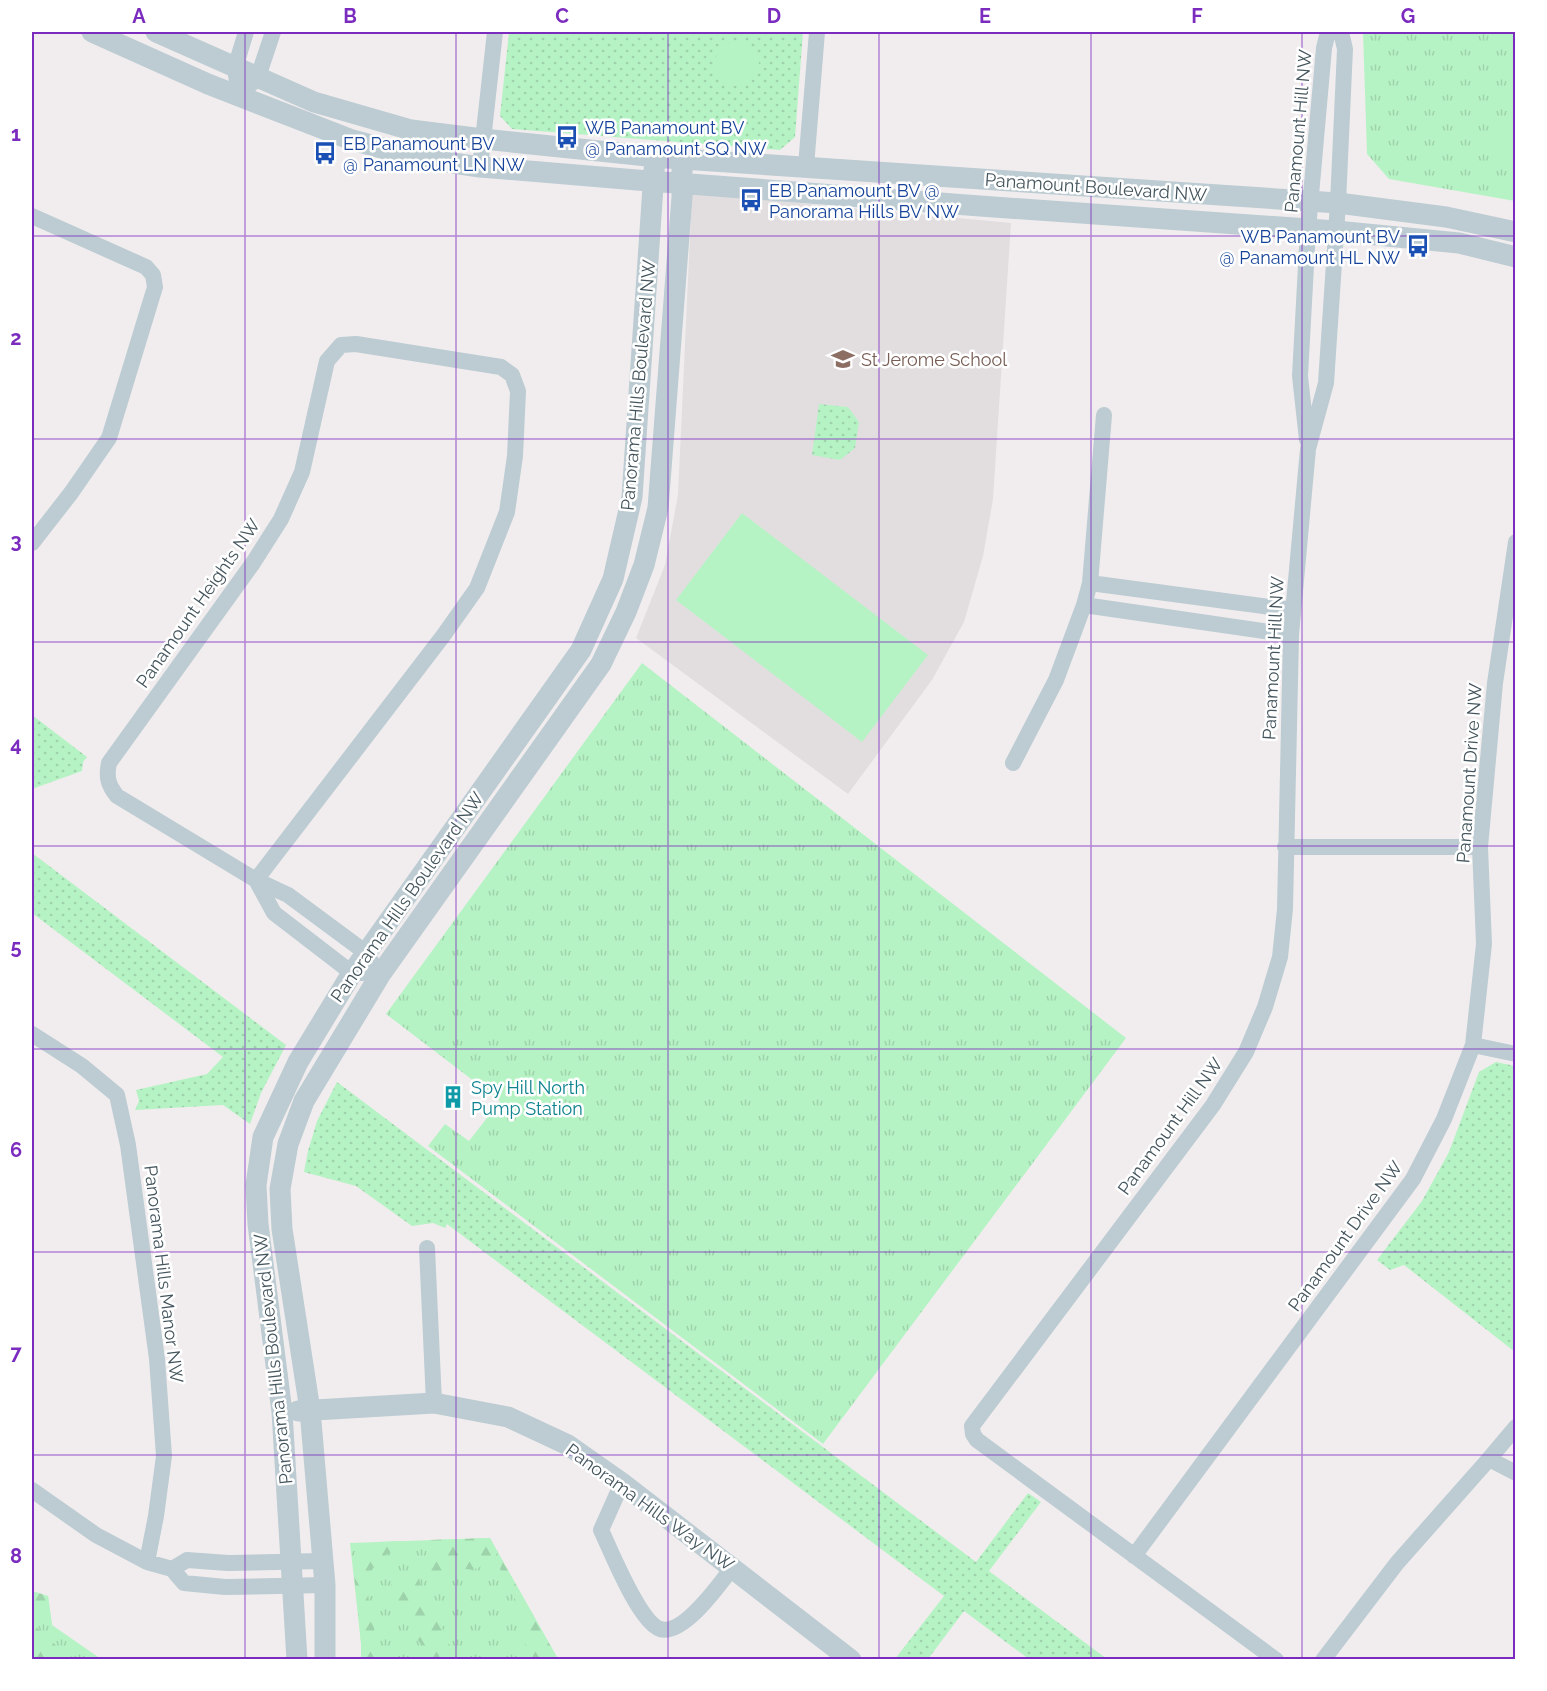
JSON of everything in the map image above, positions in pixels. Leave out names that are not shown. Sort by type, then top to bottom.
[{"type":"street","name":"Panamount Boulevard NW","points":[[92,32],[200,80],[352,140],[419,158],[480,167],[653,182],[1336,231],[1459,243],[1515,257]]},
{"type":"street","name":"Panamount Boulevard NW","points":[[156,32],[314,102],[411,130],[655,157],[1338,203],[1446,217],[1515,232]]},
{"type":"street","points":[[239,96],[235,68],[246,32]]},
{"type":"street","points":[[239,96],[258,77],[273,32]]},
{"type":"street","points":[[480,167],[495,32]]},
{"type":"street","points":[[804,193],[817,32]]},
{"type":"street","name":"Panamount Hill NW","points":[[1308,449],[1300,375],[1308,229],[1324,48],[1328,32]]},
{"type":"street","name":"Panamount Hill NW","points":[[1134,1556],[977,1440],[972,1426],[1213,1105],[1246,1052],[1265,1007],[1280,957],[1285,909],[1291,635],[1308,449],[1326,383],[1345,49],[1341,32]]},
{"type":"street","name":"Panorama Hills Boulevard NW","points":[[297,1659],[282,1412],[258,1224],[256,1185],[263,1137],[298,1062],[352,972],[581,650],[613,579],[633,497],[655,157]]},
{"type":"street","name":"Panorama Hills Boulevard NW","points":[[325,1659],[325,1585],[310,1410],[282,1229],[280,1189],[288,1144],[304,1101],[380,975],[600,664],[626,612],[644,565],[658,508],[672,344],[682,159]]},
{"type":"street","points":[[980,207],[982,179]]},
{"type":"street","points":[[32,216],[146,267],[153,275],[155,287],[109,438],[71,493],[32,543]]},
{"type":"street","name":"Panamount Heights NW","points":[[256,880],[443,636],[477,588],[507,512],[515,456],[518,391],[512,375],[501,367],[356,344],[341,345],[327,360],[302,472],[281,519],[253,563],[109,763],[106,775],[110,787],[117,796],[256,880],[288,895],[365,952],[380,975]]},
{"type":"street","points":[[1013,763],[1056,681],[1090,583],[1104,415]]},
{"type":"street","name":"Panamount Drive NW","points":[[1134,1556],[1413,1179],[1444,1119],[1473,1044],[1484,944],[1480,847],[1495,683],[1515,542]]},
{"type":"street","points":[[1090,583],[1293,610]]},
{"type":"street","points":[[1084,605],[1291,635]]},
{"type":"street","points":[[1285,847],[1480,847]]},
{"type":"street","points":[[256,880],[274,914],[352,972],[380,975]]},
{"type":"street","name":"Panorama Hills Manor NW","points":[[32,1034],[82,1066],[117,1095],[124,1125],[157,1359],[164,1456],[147,1562]]},
{"type":"street","points":[[1473,1044],[1515,1054]]},
{"type":"street","points":[[427,1248],[434,1402]]},
{"type":"street","name":"Panorama Hills Way NW","points":[[282,1412],[434,1402],[508,1418],[568,1446],[622,1483],[851,1659]]},
{"type":"street","points":[[1323,1659],[1397,1563],[1515,1427]]},
{"type":"street","points":[[1489,1459],[1515,1473]]},
{"type":"street","points":[[622,1483],[601,1530],[637,1605],[650,1622],[660,1629],[681,1624],[717,1588],[732,1568]]},
{"type":"street","points":[[32,1490],[96,1535],[147,1562],[172,1569],[184,1583],[225,1587],[325,1585]]},
{"type":"street","points":[[1134,1556],[1276,1659]]},
{"type":"street","points":[[172,1569],[186,1560],[228,1563],[322,1561]]},
{"type":"shaded area","name":"St Jerome School","points":[[692,193],[1011,223],[993,499],[983,556],[964,622],[932,680],[848,794],[636,638],[665,565],[678,495]]},
{"type":"green space","points":[[509,32],[803,32],[795,137],[780,150],[512,129],[500,116]]},
{"type":"green space","points":[[1363,32],[1515,32],[1515,201],[1389,179],[1367,154]]},
{"type":"green space","points":[[737,42],[746,43],[753,48],[758,55],[758,73],[753,80],[746,85],[737,86],[728,85],[721,80],[716,73],[715,64],[716,55],[721,48],[728,43]]},
{"type":"green space","points":[[1508,114],[1515,119],[1515,163],[1487,142]]},
{"type":"green space","points":[[819,404],[848,407],[859,422],[855,448],[840,460],[812,455]]},
{"type":"green space","points":[[742,513],[928,655],[862,742],[676,600]]},
{"type":"green space","points":[[642,663],[1126,1038],[823,1444],[428,1146],[445,1124],[469,1141],[500,1101],[386,1014]]},
{"type":"green space","points":[[32,715],[87,757],[83,762],[82,771],[32,789]]},
{"type":"green space","points":[[32,853],[286,1045],[261,1093],[250,1124],[223,1105],[135,1110],[139,1101],[136,1090],[207,1074],[223,1057],[32,913]]},
{"type":"green space","points":[[1496,1062],[1515,1066],[1515,1352],[1404,1265],[1390,1270],[1377,1260],[1422,1201],[1449,1152],[1479,1072]]},
{"type":"green space","points":[[337,1082],[976,1562],[1028,1493],[1041,1502],[989,1571],[1107,1659],[1029,1659],[964,1611],[928,1659],[895,1659],[944,1596],[447,1224],[445,1228],[433,1223],[412,1226],[356,1186],[304,1172],[317,1121]]},
{"type":"green space","points":[[490,1538],[558,1659],[361,1659],[350,1543]]},
{"type":"green space","points":[[490,1538],[498,1553],[481,1567],[465,1569],[450,1564],[446,1570],[432,1574],[424,1572],[429,1540]]},
{"type":"green space","points":[[400,1541],[400,1548],[380,1558],[370,1573],[366,1585],[377,1659],[361,1659],[353,1563],[378,1542]]},
{"type":"green space","points":[[503,1562],[558,1659],[532,1659],[533,1655],[520,1636],[524,1613],[508,1588],[500,1569]]},
{"type":"green space","points":[[400,1571],[419,1578],[421,1587],[453,1653],[461,1659],[431,1659],[409,1629],[410,1620],[390,1590],[394,1575]]},
{"type":"green space","points":[[32,1591],[48,1596],[52,1625],[101,1659],[32,1659]]},
{"type":"green space","points":[[32,1591],[48,1596],[52,1625],[32,1612]]},
{"type":"green space","points":[[32,1623],[64,1653],[77,1659],[32,1659]]},
{"type":"place","name":"WB Panamount BV @ Panamount SQ NW","points":[[567,137]]},
{"type":"place","name":"EB Panamount BV @ Panamount LN NW","points":[[325,153]]},
{"type":"place","name":"EB Panamount BV @ Panorama Hills BV NW","points":[[751,200]]},
{"type":"place","name":"WB Panamount BV @ Panamount HL NW","points":[[1418,246]]},
{"type":"place","name":"St Jerome School","points":[[843,359]]},
{"type":"place","name":"Spy Hill North Pump Station","points":[[453,1097]]}]
